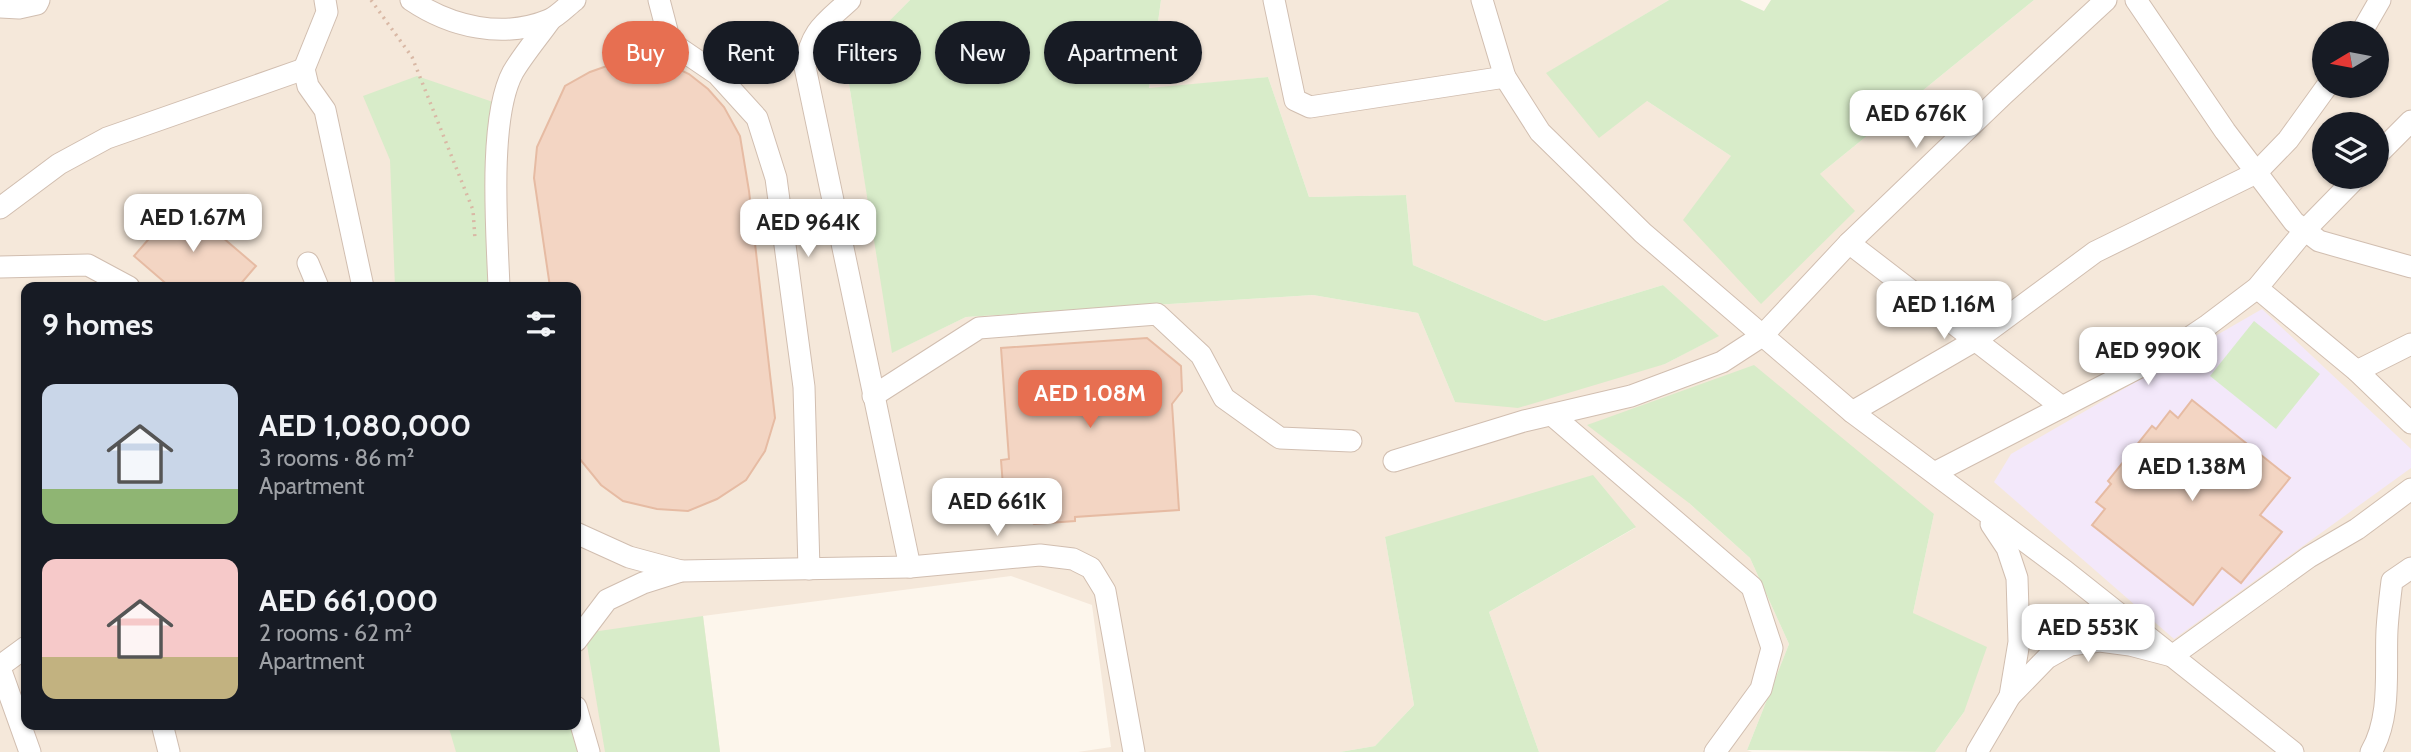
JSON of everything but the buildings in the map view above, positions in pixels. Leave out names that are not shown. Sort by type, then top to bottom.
[{"type":"street","points":[[0,7],[19,8],[37,4],[39,0]]},
{"type":"street","points":[[325,0],[327,12],[303,69],[308,86],[325,110],[362,282]]},
{"type":"street","points":[[411,0],[428,12],[460,24],[487,30],[519,27],[551,19]]},
{"type":"street","points":[[499,282],[496,210],[502,103],[513,72],[551,19],[575,0]]},
{"type":"street","points":[[659,0],[670,42],[717,74],[757,118],[776,178],[804,387],[809,569]]},
{"type":"street","points":[[850,0],[816,31],[808,49],[806,67],[909,567]]},
{"type":"street","points":[[1274,0],[1295,100],[1310,107],[1505,78]]},
{"type":"street","points":[[1482,0],[1505,78],[1540,132],[1643,233],[1852,412],[2065,570],[2293,752]]},
{"type":"street","points":[[1394,461],[1552,415],[1631,396],[1722,362],[1762,336],[1849,243],[2106,0]]},
{"type":"street","points":[[2137,0],[2225,131],[2294,222],[2319,241],[2411,267]]},
{"type":"street","points":[[2368,21],[2380,0]]},
{"type":"street","points":[[0,208],[59,164],[107,138],[303,69]]},
{"type":"street","points":[[1852,412],[1976,340],[2095,252],[2256,173],[2288,140],[2318,98]]},
{"type":"street","points":[[2389,143],[2411,121]]},
{"type":"street","points":[[1936,472],[2165,354],[2257,288],[2305,230],[2345,189]]},
{"type":"street","points":[[1849,243],[2062,407]]},
{"type":"street","points":[[308,263],[316,282]]},
{"type":"street","points":[[0,267],[88,265],[120,282]]},
{"type":"street","points":[[2257,288],[2357,371],[2411,423]]},
{"type":"street","points":[[873,396],[979,328],[1157,314],[1201,355],[1224,398],[1280,438],[1351,441]]},
{"type":"street","points":[[2357,371],[2411,344]]},
{"type":"street","points":[[1552,415],[1752,587],[1772,648],[1761,689],[1715,752]]},
{"type":"street","points":[[2172,656],[2309,556],[2357,529],[2411,489]]},
{"type":"street","points":[[1983,511],[2007,548],[2017,578],[2019,642],[2010,696]]},
{"type":"street","points":[[581,535],[629,557],[681,572]]},
{"type":"street","points":[[581,634],[607,600],[643,583],[681,572],[909,567],[1040,555],[1073,559],[1091,568],[1105,591],[1134,752]]},
{"type":"street","points":[[2371,752],[2385,713],[2387,626],[2392,581],[2411,568]]},
{"type":"street","points":[[1977,752],[2010,696],[2047,657],[2070,645],[2101,641],[2172,656]]},
{"type":"street","points":[[21,651],[0,667],[21,726]]},
{"type":"street","points":[[581,725],[589,752]]},
{"type":"street","points":[[22,730],[30,752]]},
{"type":"street","points":[[164,730],[169,752]]},
{"type":"path","points":[[371,0],[412,57],[473,210],[475,248]]},
{"type":"shaded area","points":[[0,0],[910,0],[890,21],[813,21],[813,84],[849,84],[893,352],[966,317],[1313,295],[1418,313],[1455,402],[1665,364],[1718,336],[1663,285],[1545,321],[1413,265],[1406,195],[1309,197],[1268,77],[1202,84],[1202,21],[1158,21],[1161,0],[1669,0],[1547,73],[1647,101],[1731,156],[1820,174],[2034,0],[2411,0],[2411,752],[1935,752],[1964,712],[1913,613],[1934,514],[1689,503],[1750,558],[1789,644],[1747,750],[1752,752],[1539,752],[1489,612],[1635,528],[1385,537],[1414,705],[1375,746],[1340,752],[1078,752],[1111,747],[1092,605],[1011,576],[703,616],[720,752],[0,752]]},
{"type":"shaded area","points":[[1150,84],[1199,84],[1149,89]]},
{"type":"shaded area","points":[[2262,309],[2411,449],[2411,468],[2174,639],[1994,482],[2011,454]]},
{"type":"green space","points":[[910,0],[1161,0],[1158,21],[1044,21],[1044,84],[1150,84],[1149,88],[1268,77],[1309,197],[1406,195],[1413,265],[1545,321],[1663,285],[1719,336],[1665,364],[1518,408],[1455,402],[1418,313],[1313,295],[966,317],[892,353],[849,84],[921,84],[921,21],[889,21]]},
{"type":"green space","points":[[1669,0],[1740,0],[1764,11],[1771,0],[2034,0],[1820,174],[1855,211],[1761,304],[1683,220],[1731,156],[1647,101],[1599,138],[1546,73]]},
{"type":"green space","points":[[417,76],[493,102],[492,282],[395,282],[390,160],[363,96]]},
{"type":"green space","points":[[2254,321],[2320,374],[2276,429],[2210,376]]},
{"type":"green space","points":[[1754,365],[1934,514],[1913,613],[1987,647],[1964,712],[1935,752],[1747,750],[1789,644],[1750,558],[1689,503],[1587,425]]},
{"type":"green space","points":[[1593,475],[1636,527],[1489,612],[1539,752],[1340,752],[1375,746],[1414,705],[1385,537]]},
{"type":"green space","points":[[703,616],[720,752],[605,752],[585,633]]},
{"type":"green space","points":[[449,730],[574,730],[581,752],[456,752]]}]
